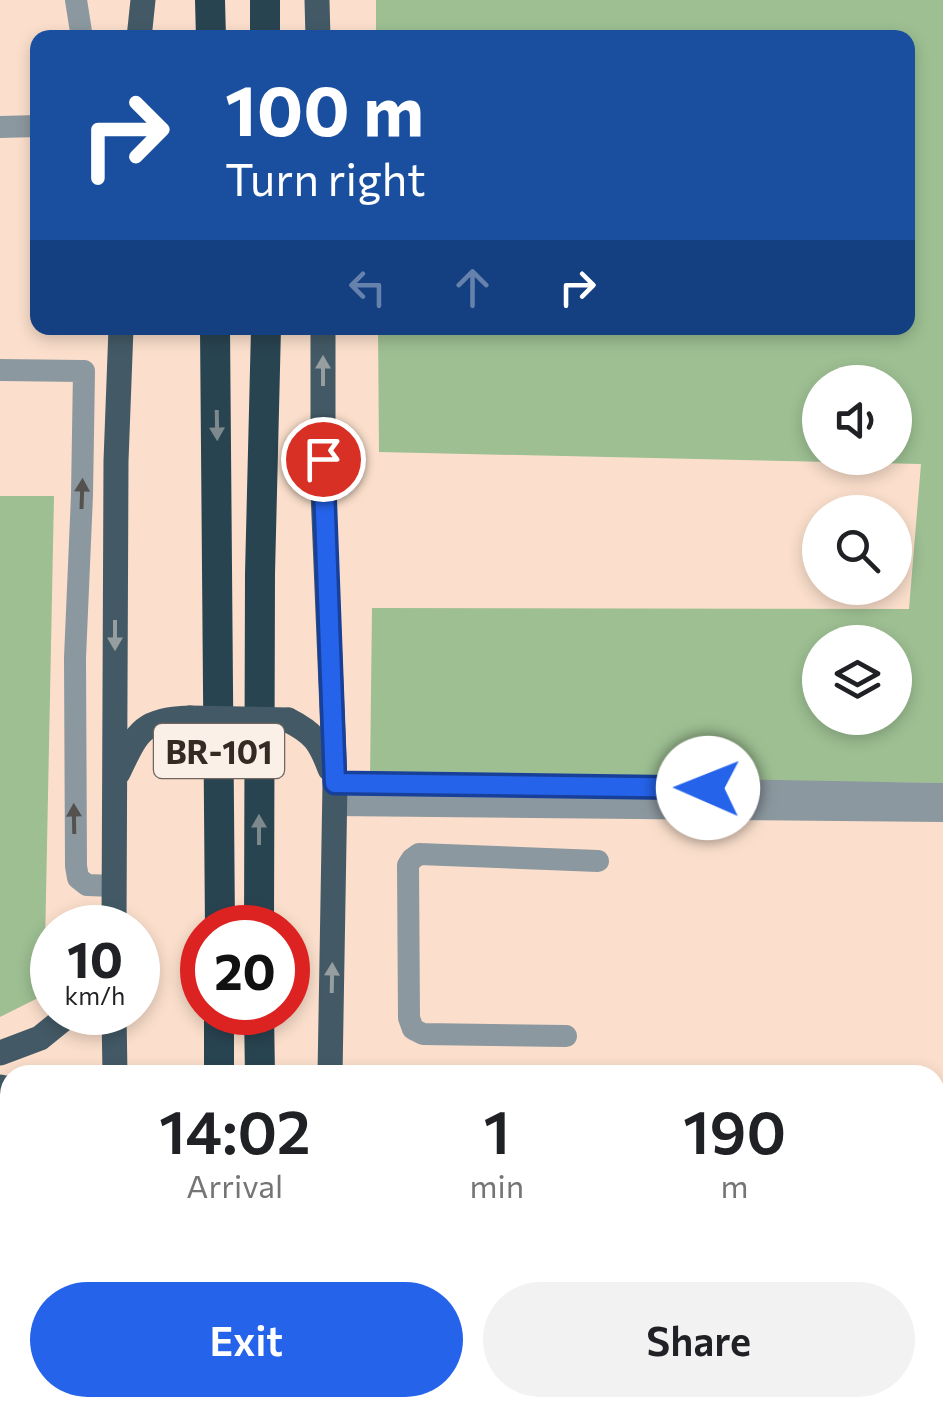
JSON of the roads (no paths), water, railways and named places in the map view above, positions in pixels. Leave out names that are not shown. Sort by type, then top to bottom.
[{"type":"highway","points":[[210,0],[211,30]]},
{"type":"highway","points":[[264,30],[265,0]]},
{"type":"highway","name":"BR-101","points":[[215,335],[220,905]]},
{"type":"highway","name":"BR-101","points":[[259,905],[266,335]]},
{"type":"highway","points":[[219,1035],[219,1065]]},
{"type":"highway","points":[[260,1035],[260,1065]]},
{"type":"main road","points":[[140,30],[143,0]]},
{"type":"main road","points":[[317,0],[318,30]]},
{"type":"main road","points":[[114,905],[121,335]]},
{"type":"main road","points":[[323,335],[323,492],[335,794],[330,1065]]},
{"type":"main road","points":[[114,782],[131,745],[160,719],[288,720],[310,732],[320,744],[335,794]]},
{"type":"main road","points":[[0,1053],[44,1035]]},
{"type":"main road","points":[[114,1035],[115,1065]]},
{"type":"street","points":[[76,0],[81,30]]},
{"type":"street","points":[[0,127],[30,126]]},
{"type":"street","points":[[0,370],[119,372]]},
{"type":"street","points":[[84,371],[75,658],[76,866],[78,878],[87,885],[114,886]]},
{"type":"street","points":[[335,794],[943,794]]},
{"type":"street","points":[[629,797],[943,812]]},
{"type":"street","points":[[566,1036],[423,1034],[413,1029],[409,1018],[408,865],[419,854],[598,861]]}]
